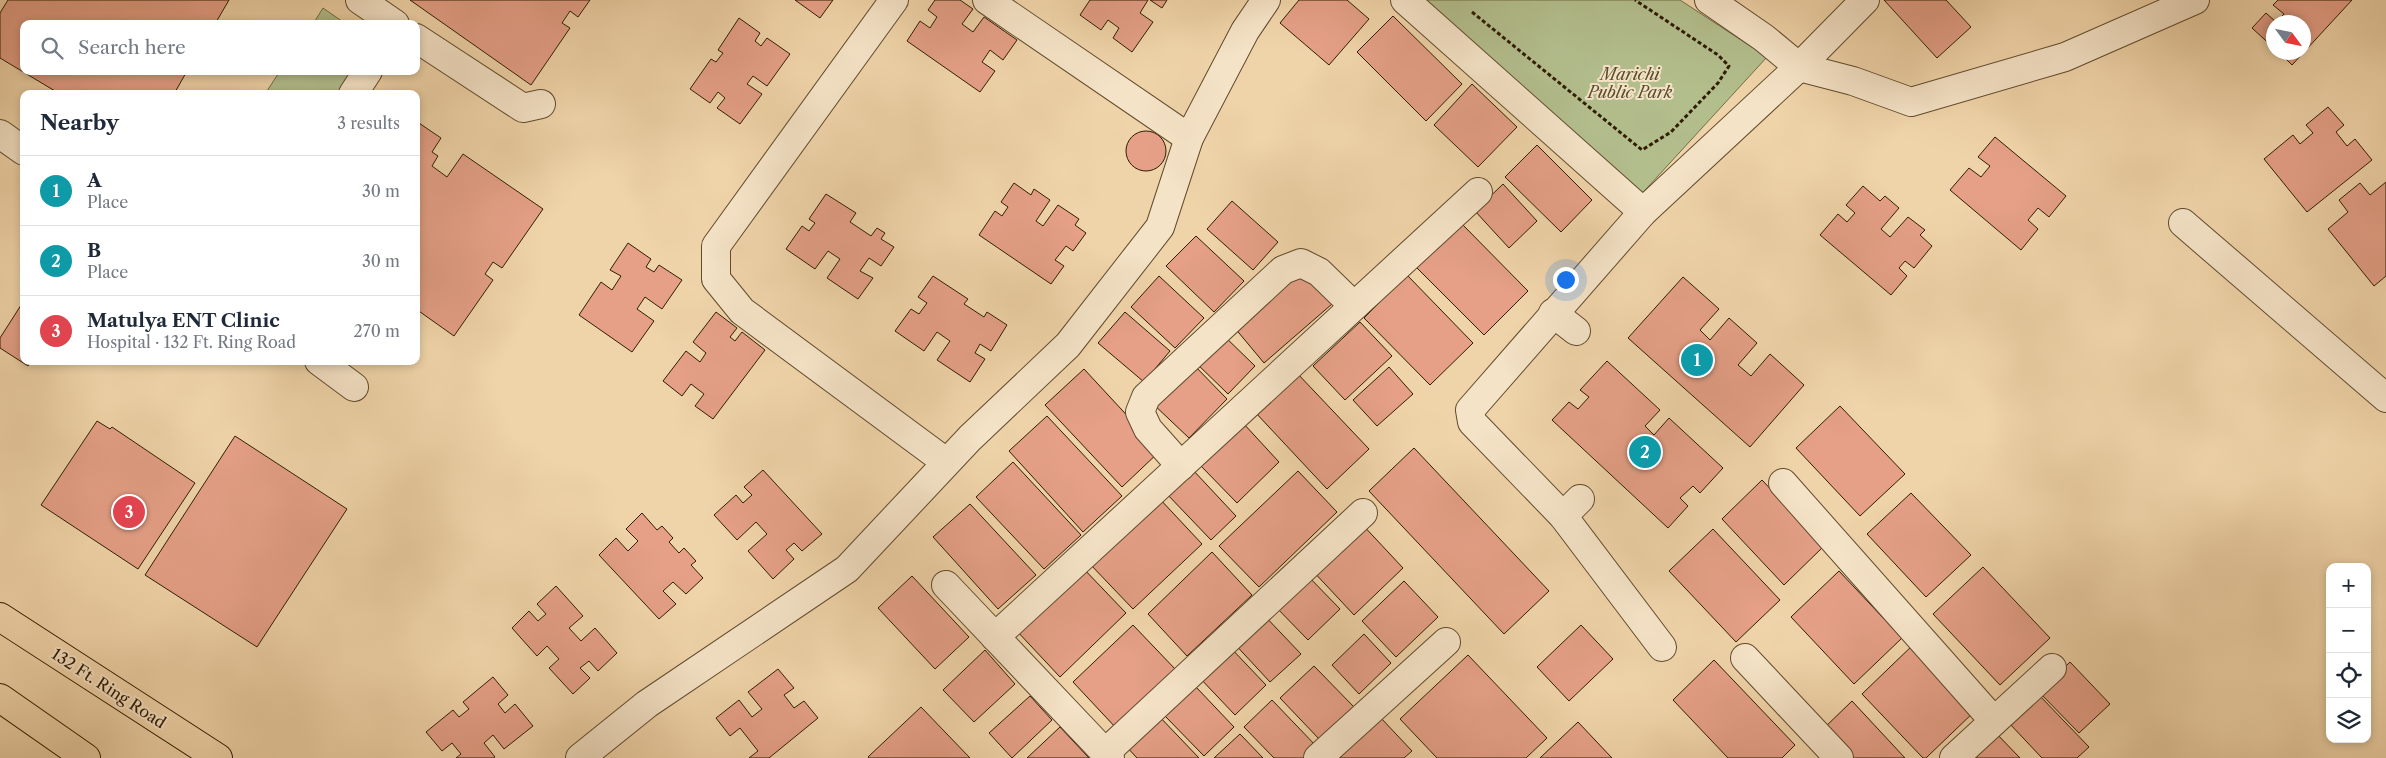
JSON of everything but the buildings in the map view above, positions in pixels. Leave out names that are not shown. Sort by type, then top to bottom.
[{"type":"main road","name":"132 Ft. Ring Road","points":[[0,618],[218,758]]},
{"type":"main road","points":[[0,698],[86,758]]},
{"type":"street","points":[[360,0],[389,20]]},
{"type":"street","points":[[894,0],[716,246],[716,279],[742,311],[946,462]]},
{"type":"street","points":[[988,0],[1189,138]]},
{"type":"street","points":[[580,758],[647,704],[847,570],[946,462],[1068,345],[1160,227],[1189,138],[1245,31],[1266,0]]},
{"type":"street","points":[[1405,0],[1643,212]]},
{"type":"street","points":[[1709,0],[1764,38],[1798,67],[1853,80],[1911,102],[2065,56],[2195,0]]},
{"type":"street","points":[[1662,647],[1571,508],[1472,422],[1470,410],[1643,212],[1798,67],[1865,0]]},
{"type":"street","points":[[420,41],[523,108],[541,104]]},
{"type":"street","points":[[356,90],[365,75]]},
{"type":"street","points":[[0,134],[20,148]]},
{"type":"street","points":[[994,637],[1478,192]]},
{"type":"street","points":[[2183,223],[2386,398]]},
{"type":"street","points":[[1181,466],[1148,430],[1140,412],[1146,397],[1283,270],[1301,263],[1319,272],[1354,306]]},
{"type":"street","points":[[1554,313],[1576,332]]},
{"type":"street","points":[[324,365],[354,387]]},
{"type":"street","points":[[1782,483],[1994,721]]},
{"type":"street","points":[[946,585],[1108,755],[1363,513]]},
{"type":"street","points":[[1318,758],[1446,642]]},
{"type":"street","points":[[1745,658],[1839,758]]},
{"type":"street","points":[[1954,758],[2052,668]]},
{"type":"path","points":[[1465,6],[1642,150],[1671,132],[1718,84],[1730,66],[1718,55],[1635,0]]},
{"type":"green space","name":"Marichi Public Park","points":[[1415,0],[1680,0],[1767,57],[1636,200]]},
{"type":"green space","points":[[323,8],[340,20],[316,20]]},
{"type":"green space","points":[[277,75],[355,75],[345,90],[268,90]]},
{"type":"place","name":"A","points":[[1697,360]]},
{"type":"place","name":"B","points":[[1645,452]]},
{"type":"place","name":"Matulya ENT Clinic","points":[[129,512]]}]
